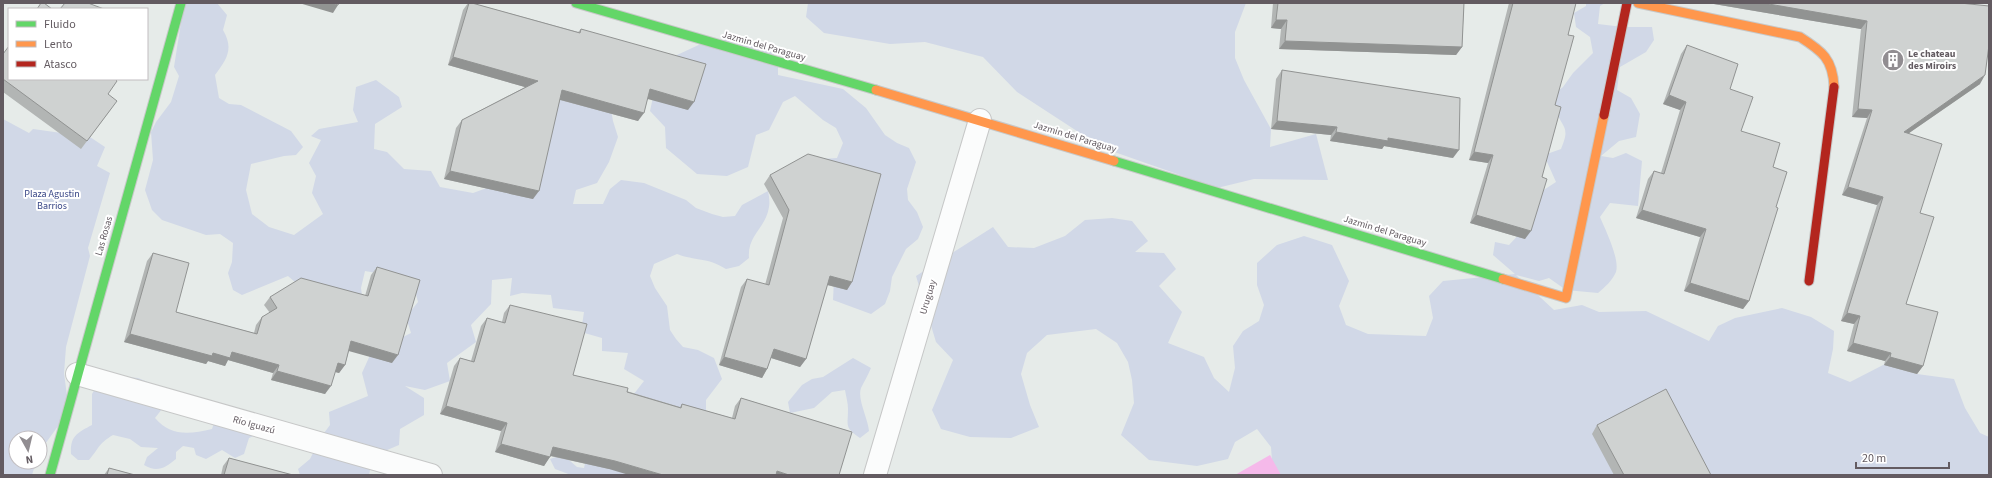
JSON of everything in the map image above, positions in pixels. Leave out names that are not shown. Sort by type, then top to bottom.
[{"type":"street","name":"Las Rosas","points":[[50,475],[181,3]]},
{"type":"street","name":"Jazmin del Paraguay","points":[[576,3],[980,120],[1566,298],[1627,3]]},
{"type":"street","points":[[1638,3],[1800,37],[1819,48],[1830,60],[1834,86],[1809,281]]},
{"type":"street","name":"Uruguay","points":[[875,475],[980,120]]},
{"type":"street","name":"Río Iguazú","points":[[77,374],[431,475]]},
{"type":"green space","points":[[184,3],[217,3],[227,15],[223,30],[228,43],[228,54],[215,75],[219,98],[229,104],[241,105],[291,131],[303,147],[296,155],[284,156],[251,164],[246,190],[252,214],[269,227],[294,235],[323,214],[312,193],[316,176],[309,163],[321,140],[311,136],[319,129],[358,122],[353,110],[356,87],[376,80],[399,97],[402,107],[375,124],[374,149],[387,152],[404,169],[431,171],[440,187],[473,193],[506,181],[538,91],[610,104],[618,137],[609,162],[597,183],[576,190],[573,204],[603,204],[610,189],[621,180],[644,183],[686,200],[696,208],[723,217],[735,216],[742,205],[768,191],[769,207],[767,214],[751,243],[749,258],[739,266],[726,269],[707,261],[677,254],[654,264],[650,276],[655,288],[667,306],[670,330],[676,339],[683,347],[698,350],[714,358],[722,379],[706,400],[706,411],[696,425],[630,399],[644,381],[624,369],[628,353],[602,351],[602,338],[581,332],[584,312],[553,308],[551,295],[522,293],[510,296],[512,278],[492,280],[491,304],[471,325],[476,342],[447,363],[450,381],[425,390],[405,386],[424,398],[424,415],[400,429],[399,445],[373,456],[369,475],[300,475],[298,469],[310,459],[321,437],[330,425],[329,412],[368,396],[362,373],[371,353],[411,333],[406,317],[418,302],[412,279],[365,271],[361,288],[363,303],[303,289],[288,276],[242,295],[233,290],[228,273],[232,262],[233,243],[220,234],[206,235],[162,220],[152,210],[145,190],[153,160],[151,132],[156,122],[171,102],[179,76],[174,67]]},
{"type":"green space","points":[[808,3],[1246,3],[1235,32],[1235,58],[1244,80],[1271,129],[1270,147],[1316,134],[1328,180],[1254,179],[1217,188],[1103,148],[1017,92],[983,57],[925,42],[890,44],[824,33],[806,17]]},
{"type":"green space","points":[[1586,3],[1605,3],[1600,6],[1598,24],[1623,27],[1652,27],[1654,40],[1646,52],[1620,67],[1617,90],[1631,98],[1640,114],[1636,137],[1619,141],[1601,156],[1613,158],[1626,153],[1642,161],[1638,206],[1610,203],[1600,217],[1614,252],[1617,266],[1616,272],[1612,278],[1598,293],[1566,290],[1549,278],[1539,281],[1516,275],[1554,310],[1582,305],[1599,312],[1646,311],[1709,341],[1718,326],[1735,318],[1782,308],[1811,317],[1834,331],[1833,349],[1828,373],[1850,382],[1885,364],[1917,374],[1954,379],[1965,408],[1980,433],[1989,437],[1989,475],[1273,475],[1271,447],[1257,429],[1235,442],[1228,459],[1197,466],[1149,460],[1121,435],[1134,403],[1132,380],[1128,362],[1117,343],[1096,329],[1047,335],[1027,353],[1021,374],[1030,405],[1039,427],[1011,438],[970,437],[941,429],[932,410],[953,360],[936,342],[916,276],[993,227],[1008,247],[1034,248],[1065,236],[1085,220],[1112,218],[1132,221],[1148,241],[1135,252],[1164,253],[1176,269],[1159,286],[1182,312],[1168,343],[1204,357],[1214,378],[1229,392],[1235,368],[1233,346],[1243,331],[1259,321],[1264,305],[1257,285],[1257,263],[1277,245],[1304,236],[1332,245],[1349,281],[1339,306],[1346,325],[1368,334],[1426,336],[1433,318],[1429,296],[1443,281],[1515,274],[1493,255],[1495,242],[1509,245],[1528,225],[1539,193],[1556,182],[1544,155],[1561,149],[1565,136],[1564,128],[1554,107],[1555,93],[1563,87],[1573,73],[1593,53],[1590,37],[1576,27],[1574,13],[1586,6]]},
{"type":"green space","points":[[736,38],[765,46],[778,59],[778,75],[843,89],[866,108],[885,135],[897,143],[909,148],[916,162],[907,189],[908,200],[917,212],[923,227],[918,239],[906,249],[892,277],[890,291],[885,304],[871,314],[833,300],[834,280],[821,159],[837,158],[843,143],[836,128],[823,120],[795,96],[783,102],[769,130],[756,135],[748,167],[727,176],[697,174],[666,148],[665,127],[650,111],[655,88],[674,77],[677,55],[705,42]]},
{"type":"green space","name":"Plaza Agustin Barrios","points":[[3,119],[29,133],[33,129],[90,137],[105,147],[97,166],[110,173],[88,248],[90,256],[66,347],[64,373],[69,411],[48,440],[48,430],[8,430],[8,470],[34,470],[32,475],[3,475]]},
{"type":"green space","points":[[853,358],[871,368],[860,393],[869,431],[860,438],[849,428],[848,404],[845,390],[832,392],[814,408],[790,413],[788,402],[802,385],[812,379],[823,377]]},
{"type":"green space","points":[[116,376],[138,378],[155,385],[162,409],[155,418],[161,424],[174,431],[189,433],[212,429],[215,420],[260,433],[249,438],[244,454],[235,458],[222,450],[206,459],[196,455],[194,448],[183,446],[176,452],[176,459],[164,467],[153,469],[144,465],[147,457],[158,448],[141,447],[130,439],[113,435],[102,443],[89,460],[78,460],[71,454],[72,443],[73,439],[78,433],[92,425],[92,394],[99,382]]},
{"type":"green space","points":[[556,457],[569,460],[577,467],[584,468],[586,459],[647,475],[571,475],[555,469],[550,459]]},
{"type":"shaded area","points":[[1270,455],[1281,475],[1235,475]]},
{"type":"building","points":[[41,3],[44,3],[51,8],[38,8]]},
{"type":"building","points":[[65,3],[88,3],[101,8],[61,8]]},
{"type":"building","points":[[469,3],[580,33],[581,29],[706,64],[694,102],[650,89],[644,113],[562,90],[539,191],[450,171],[462,120],[538,81],[453,57]]},
{"type":"building","points":[[1278,3],[1464,3],[1462,47],[1285,41],[1287,20],[1276,20]]},
{"type":"building","points":[[1513,3],[1576,3],[1568,35],[1574,36],[1555,105],[1561,107],[1542,177],[1547,179],[1531,231],[1476,215],[1493,155],[1474,152]]},
{"type":"building","points":[[1763,3],[1960,3],[1989,6],[1989,45],[1985,75],[1904,132],[1942,144],[1920,213],[1934,217],[1906,304],[1938,312],[1923,366],[1890,357],[1891,353],[1853,343],[1860,316],[1847,313],[1883,197],[1848,187],[1872,110],[1858,109],[1867,21]]},
{"type":"building","points":[[1687,45],[1738,64],[1730,89],[1753,97],[1741,131],[1780,143],[1773,167],[1787,172],[1776,207],[1778,208],[1749,301],[1690,283],[1706,229],[1642,210],[1654,171],[1664,174],[1686,102],[1669,95]]},
{"type":"building","points":[[8,47],[8,80],[116,80],[117,81],[108,94],[117,101],[87,141],[3,79],[3,54]]},
{"type":"building","points":[[1282,70],[1460,98],[1459,150],[1388,138],[1388,141],[1336,132],[1337,127],[1277,121]]},
{"type":"building","points":[[808,154],[881,174],[852,282],[830,276],[806,359],[774,349],[767,369],[724,357],[747,279],[769,285],[789,210],[770,175]]},
{"type":"building","points":[[153,253],[189,263],[176,312],[257,334],[262,317],[277,308],[270,297],[301,278],[368,296],[377,267],[420,280],[398,355],[351,341],[345,365],[338,363],[331,386],[277,371],[279,365],[232,352],[230,358],[213,353],[212,356],[130,334]]},
{"type":"building","points":[[510,305],[587,324],[573,375],[628,388],[627,392],[681,408],[682,404],[735,419],[741,398],[852,432],[839,475],[789,475],[777,471],[776,475],[663,475],[615,461],[553,447],[550,457],[501,444],[507,423],[446,406],[460,358],[474,362],[487,318],[505,323]]},
{"type":"building","points":[[1666,389],[1711,475],[1624,475],[1597,425]]},
{"type":"building","points":[[229,458],[293,475],[224,475]]},
{"type":"building","points":[[109,468],[135,475],[107,475]]},
{"type":"traffic: fast","points":[[50,475],[181,3]]},
{"type":"traffic: fast","points":[[576,3],[876,90]]},
{"type":"traffic: fast","points":[[1114,161],[1503,279]]},
{"type":"traffic: slow","points":[[1638,3],[1800,37],[1825,57],[1831,69],[1834,87]]},
{"type":"traffic: slow","points":[[876,90],[1114,161]]},
{"type":"traffic: slow","points":[[1503,279],[1566,298],[1604,115]]},
{"type":"traffic: jam","points":[[1604,115],[1627,3]]},
{"type":"traffic: jam","points":[[1809,281],[1834,87]]},
{"type":"place","name":"Le chateau des Miroirs","points":[[1893,60]]}]
